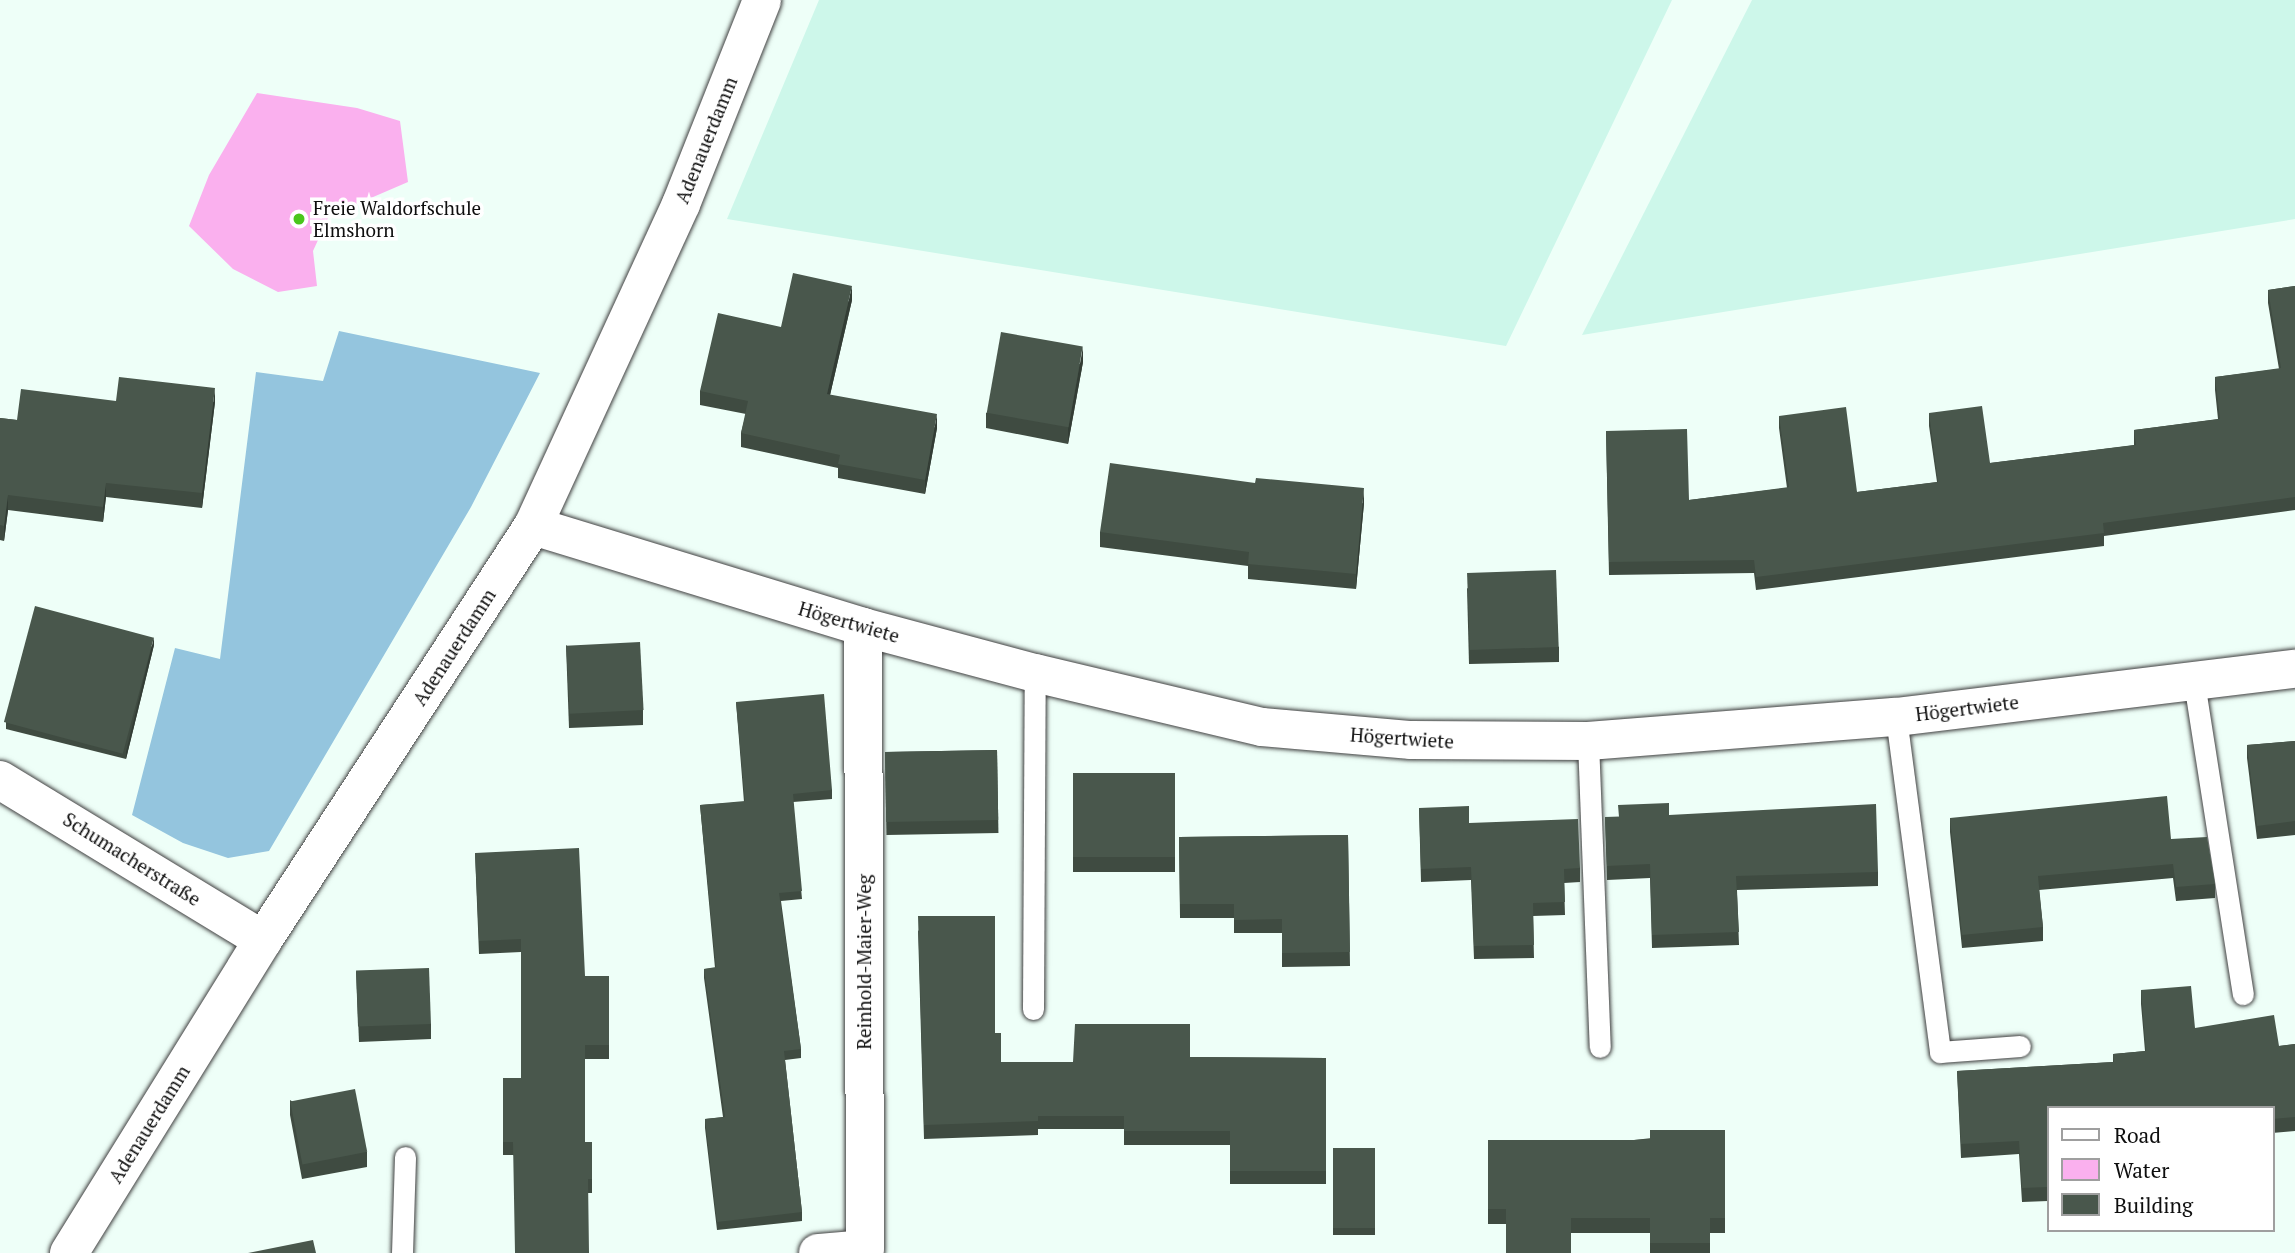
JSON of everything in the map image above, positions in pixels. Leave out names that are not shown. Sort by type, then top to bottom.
[{"type":"street","name":"Adenauerdamm","points":[[69,1253],[263,940],[533,526],[681,204],[762,0]]},
{"type":"street","name":"Högertwiete","points":[[533,526],[863,627],[1035,673],[1262,727],[1411,740],[1588,741],[1896,717],[2295,669]]},
{"type":"street","name":"Reinhold-Maier-Weg","points":[[818,1253],[865,1249],[863,627]]},
{"type":"street","name":"Schumacherstraße","points":[[0,780],[263,940]]},
{"type":"lane","points":[[1033,1009],[1035,673]]},
{"type":"lane","points":[[2194,682],[2243,994]]},
{"type":"lane","points":[[1896,717],[1940,1052],[2020,1046]]},
{"type":"lane","points":[[1588,741],[1600,1047]]},
{"type":"lane","points":[[402,1253],[405,1157]]},
{"type":"green space","points":[[819,0],[1672,0],[1506,346],[727,219]]},
{"type":"green space","points":[[1752,0],[2295,0],[2295,219],[1582,335]]},
{"type":"shaded area","points":[[339,331],[540,373],[471,507],[269,851],[228,858],[183,843],[132,815],[175,648],[220,659],[256,372],[323,381]]},
{"type":"water","points":[[257,93],[357,108],[400,121],[408,182],[329,216],[313,251],[317,286],[278,292],[233,269],[189,226],[209,175]]},
{"type":"building","points":[[793,273],[852,286],[827,394],[937,414],[925,480],[838,464],[840,455],[741,433],[748,401],[700,391],[718,313],[781,327]]},
{"type":"building","points":[[2295,286],[2295,497],[2103,523],[2104,533],[1756,577],[1754,560],[1609,562],[1606,431],[1687,429],[1689,500],[1789,487],[1779,416],[1846,407],[1857,492],[1938,482],[1929,413],[1982,406],[1990,463],[2136,445],[2134,430],[2220,419],[2215,377],[2281,368],[2268,290]]},
{"type":"building","points":[[1001,332],[1083,346],[1068,427],[987,413]]},
{"type":"building","points":[[119,377],[215,388],[202,493],[106,483],[103,507],[8,495],[4,526],[0,525],[0,418],[17,420],[21,389],[116,401]]},
{"type":"building","points":[[1110,463],[1255,483],[1256,478],[1364,488],[1356,574],[1248,564],[1249,552],[1100,532]]},
{"type":"building","points":[[1556,570],[1559,647],[1470,650],[1467,573]]},
{"type":"building","points":[[35,606],[154,638],[123,754],[4,722]]},
{"type":"building","points":[[640,642],[644,710],[570,714],[566,646]]},
{"type":"building","points":[[824,694],[832,790],[793,794],[802,891],[779,893],[801,1049],[784,1051],[802,1212],[717,1222],[705,1119],[725,1117],[704,969],[716,967],[700,805],[745,801],[736,702]]},
{"type":"building","points":[[2295,741],[2295,821],[2257,826],[2247,745]]},
{"type":"building","points":[[997,750],[998,820],[886,822],[885,752]]},
{"type":"building","points":[[1073,773],[1175,773],[1175,857],[1073,857]]},
{"type":"building","points":[[2167,796],[2171,839],[2207,837],[2215,884],[2176,887],[2173,864],[2038,876],[2043,927],[1962,935],[1950,818]]},
{"type":"building","points":[[1669,803],[1669,815],[1876,804],[1878,872],[1736,876],[1739,932],[1652,935],[1650,864],[1607,866],[1605,817],[1619,817],[1618,805]]},
{"type":"building","points":[[1469,806],[1469,823],[1578,819],[1580,868],[1564,869],[1565,902],[1533,903],[1534,945],[1474,946],[1471,867],[1421,869],[1419,808]]},
{"type":"building","points":[[1348,835],[1350,952],[1282,953],[1282,919],[1234,920],[1234,904],[1180,904],[1179,837]]},
{"type":"building","points":[[579,848],[585,976],[609,976],[609,1045],[585,1045],[585,1142],[592,1142],[592,1179],[588,1179],[589,1253],[515,1253],[513,1142],[503,1142],[503,1078],[521,1078],[521,939],[479,941],[475,853]]},
{"type":"building","points":[[918,916],[995,916],[995,1033],[1001,1033],[1001,1062],[1073,1062],[1075,1024],[1190,1024],[1190,1057],[1326,1058],[1326,1171],[1230,1171],[1230,1131],[1124,1131],[1124,1116],[1038,1116],[1038,1121],[924,1125]]},
{"type":"building","points":[[429,968],[431,1024],[358,1027],[356,971]]},
{"type":"building","points":[[2191,986],[2195,1028],[2274,1015],[2279,1046],[2295,1044],[2295,1117],[2274,1119],[2274,1106],[2046,1106],[2046,1187],[2022,1188],[2019,1141],[1961,1144],[1957,1071],[2114,1062],[2113,1054],[2146,1051],[2141,990]]},
{"type":"building","points":[[355,1089],[367,1152],[302,1164],[290,1102]]},
{"type":"building","points":[[1650,1130],[1725,1130],[1725,1218],[1710,1218],[1710,1243],[1650,1243],[1650,1218],[1571,1218],[1571,1253],[1506,1253],[1506,1209],[1488,1209],[1488,1140],[1634,1140],[1650,1139]]},
{"type":"building","points":[[1333,1148],[1375,1148],[1375,1228],[1333,1228]]},
{"type":"building","points":[[313,1240],[316,1253],[248,1253]]},
{"type":"place","name":"Freie Waldorfschule Elmshorn","points":[[299,219]]}]
